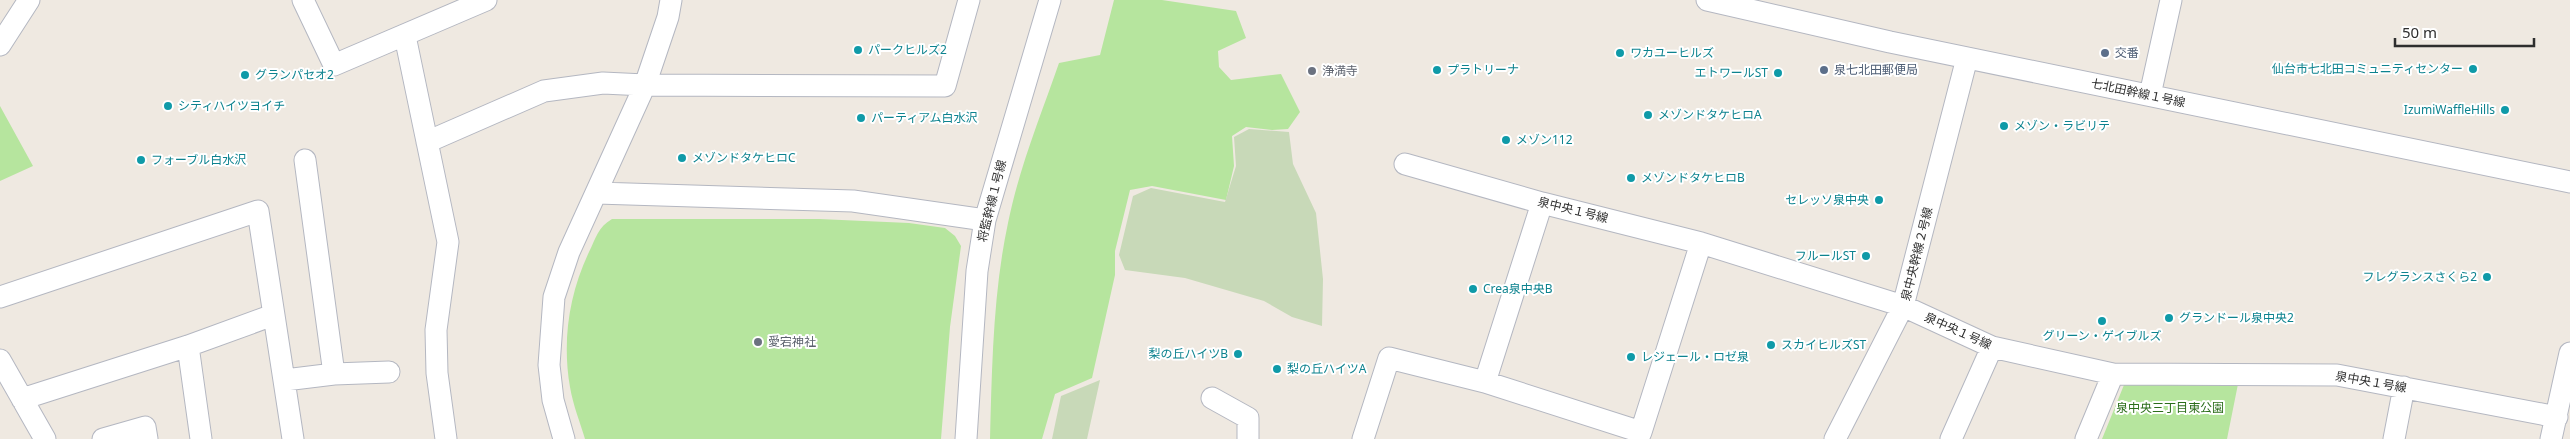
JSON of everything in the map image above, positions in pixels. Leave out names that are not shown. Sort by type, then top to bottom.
[{"type":"street","points":[[0,45],[29,0]]},
{"type":"street","points":[[303,0],[334,64],[486,0]]},
{"type":"street","points":[[564,439],[553,400],[549,365],[554,297],[569,252],[645,85],[672,0]]},
{"type":"street","points":[[427,142],[544,91],[603,83],[645,85],[945,86],[970,0]]},
{"type":"street","name":"将監幹線１号線","points":[[966,439],[977,271],[985,220],[1050,0]]},
{"type":"street","name":"七北田幹線１号線","points":[[1708,0],[1967,58],[2570,182]]},
{"type":"street","points":[[2150,95],[2171,0]]},
{"type":"street","points":[[404,36],[448,242],[436,330],[437,373],[446,439]]},
{"type":"street","name":"泉中央幹線２号線","points":[[1835,439],[1903,306],[1967,58]]},
{"type":"street","points":[[305,160],[334,374]]},
{"type":"street","name":"泉中央１号線","points":[[1405,164],[1542,203],[1701,242],[1903,306],[1992,347],[2113,374],[2337,374],[2557,417]]},
{"type":"street","points":[[597,193],[853,201],[985,220]]},
{"type":"street","points":[[1484,382],[1542,203]]},
{"type":"street","points":[[0,297],[258,211],[273,315],[285,380],[292,439]]},
{"type":"street","points":[[1363,439],[1389,358],[1484,382],[1639,436],[1701,242]]},
{"type":"street","points":[[22,399],[188,346],[273,315]]},
{"type":"street","points":[[188,346],[201,439]]},
{"type":"street","points":[[1951,439],[1992,347]]},
{"type":"street","points":[[2551,439],[2570,353]]},
{"type":"street","points":[[0,360],[45,439]]},
{"type":"street","points":[[285,380],[334,374],[389,372]]},
{"type":"street","points":[[2086,439],[2113,374]]},
{"type":"street","points":[[2394,439],[2404,387]]},
{"type":"street","points":[[1212,398],[1248,418],[1248,439]]},
{"type":"street","points":[[103,439],[145,427],[147,439]]},
{"type":"green space","points":[[1114,0],[1162,0],[1236,11],[1246,38],[1218,51],[1219,67],[1231,80],[1281,74],[1300,112],[1288,129],[1272,130],[1246,127],[1232,136],[1234,166],[1226,200],[1152,186],[1130,190],[1115,251],[1115,275],[1092,378],[1055,394],[1042,439],[990,439],[996,303],[1003,249],[1018,182],[1059,63],[1100,55]]},
{"type":"green space","points":[[0,106],[33,166],[0,181]]},
{"type":"green space","points":[[1249,129],[1289,132],[1293,164],[1316,213],[1323,279],[1322,326],[1292,317],[1264,301],[1185,278],[1125,270],[1119,255],[1133,196],[1151,188],[1225,202],[1236,166],[1234,137]]},
{"type":"green space","name":"愛宕神社","points":[[612,219],[819,219],[909,223],[945,228],[955,236],[961,246],[950,327],[941,439],[585,439],[570,387],[567,352],[569,318],[576,284],[582,268],[600,229]]},
{"type":"green space","name":"泉中央三丁目東公園","points":[[2239,379],[2227,439],[2102,439],[2126,380]]},
{"type":"green space","points":[[1100,380],[1087,439],[1052,439],[1061,396]]},
{"type":"place","name":"パークヒルズ2","points":[[858,50]]},
{"type":"place","name":"ワカユーヒルズ","points":[[1620,53]]},
{"type":"place","name":"交番","points":[[2105,53]]},
{"type":"place","name":"仙台市七北田コミュニティセンター","points":[[2473,69]]},
{"type":"place","name":"プラトリーナ","points":[[1437,70]]},
{"type":"place","name":"泉七北田郵便局","points":[[1824,70]]},
{"type":"place","name":"浄満寺","points":[[1312,71]]},
{"type":"place","name":"エトワールST","points":[[1778,73]]},
{"type":"place","name":"グランパセオ2","points":[[245,75]]},
{"type":"place","name":"シティハイツヨイチ","points":[[168,106]]},
{"type":"place","name":"IzumiWaffleHills","points":[[2505,110]]},
{"type":"place","name":"メゾンドタケヒロA","points":[[1648,115]]},
{"type":"place","name":"パーティアム白水沢","points":[[861,118]]},
{"type":"place","name":"メゾン・ラビリテ","points":[[2004,126]]},
{"type":"place","name":"メゾン112","points":[[1506,140]]},
{"type":"place","name":"メゾンドタケヒロC","points":[[682,158]]},
{"type":"place","name":"フォーブル白水沢","points":[[141,160]]},
{"type":"place","name":"メゾンドタケヒロB","points":[[1631,178]]},
{"type":"place","name":"セレッソ泉中央","points":[[1879,200]]},
{"type":"place","name":"フルールST","points":[[1866,256]]},
{"type":"place","name":"フレグランスさくら2","points":[[2487,277]]},
{"type":"place","name":"Crea泉中央B","points":[[1473,289]]},
{"type":"place","name":"グランドール泉中央2","points":[[2169,318]]},
{"type":"place","name":"グリーン・ゲイブルズ","points":[[2102,321]]},
{"type":"place","name":"愛宕神社","points":[[758,342]]},
{"type":"place","name":"スカイヒルズST","points":[[1771,345]]},
{"type":"place","name":"梨の丘ハイツB","points":[[1238,354]]},
{"type":"place","name":"レジェール・ロゼ泉","points":[[1631,357]]},
{"type":"place","name":"梨の丘ハイツA","points":[[1277,369]]}]
